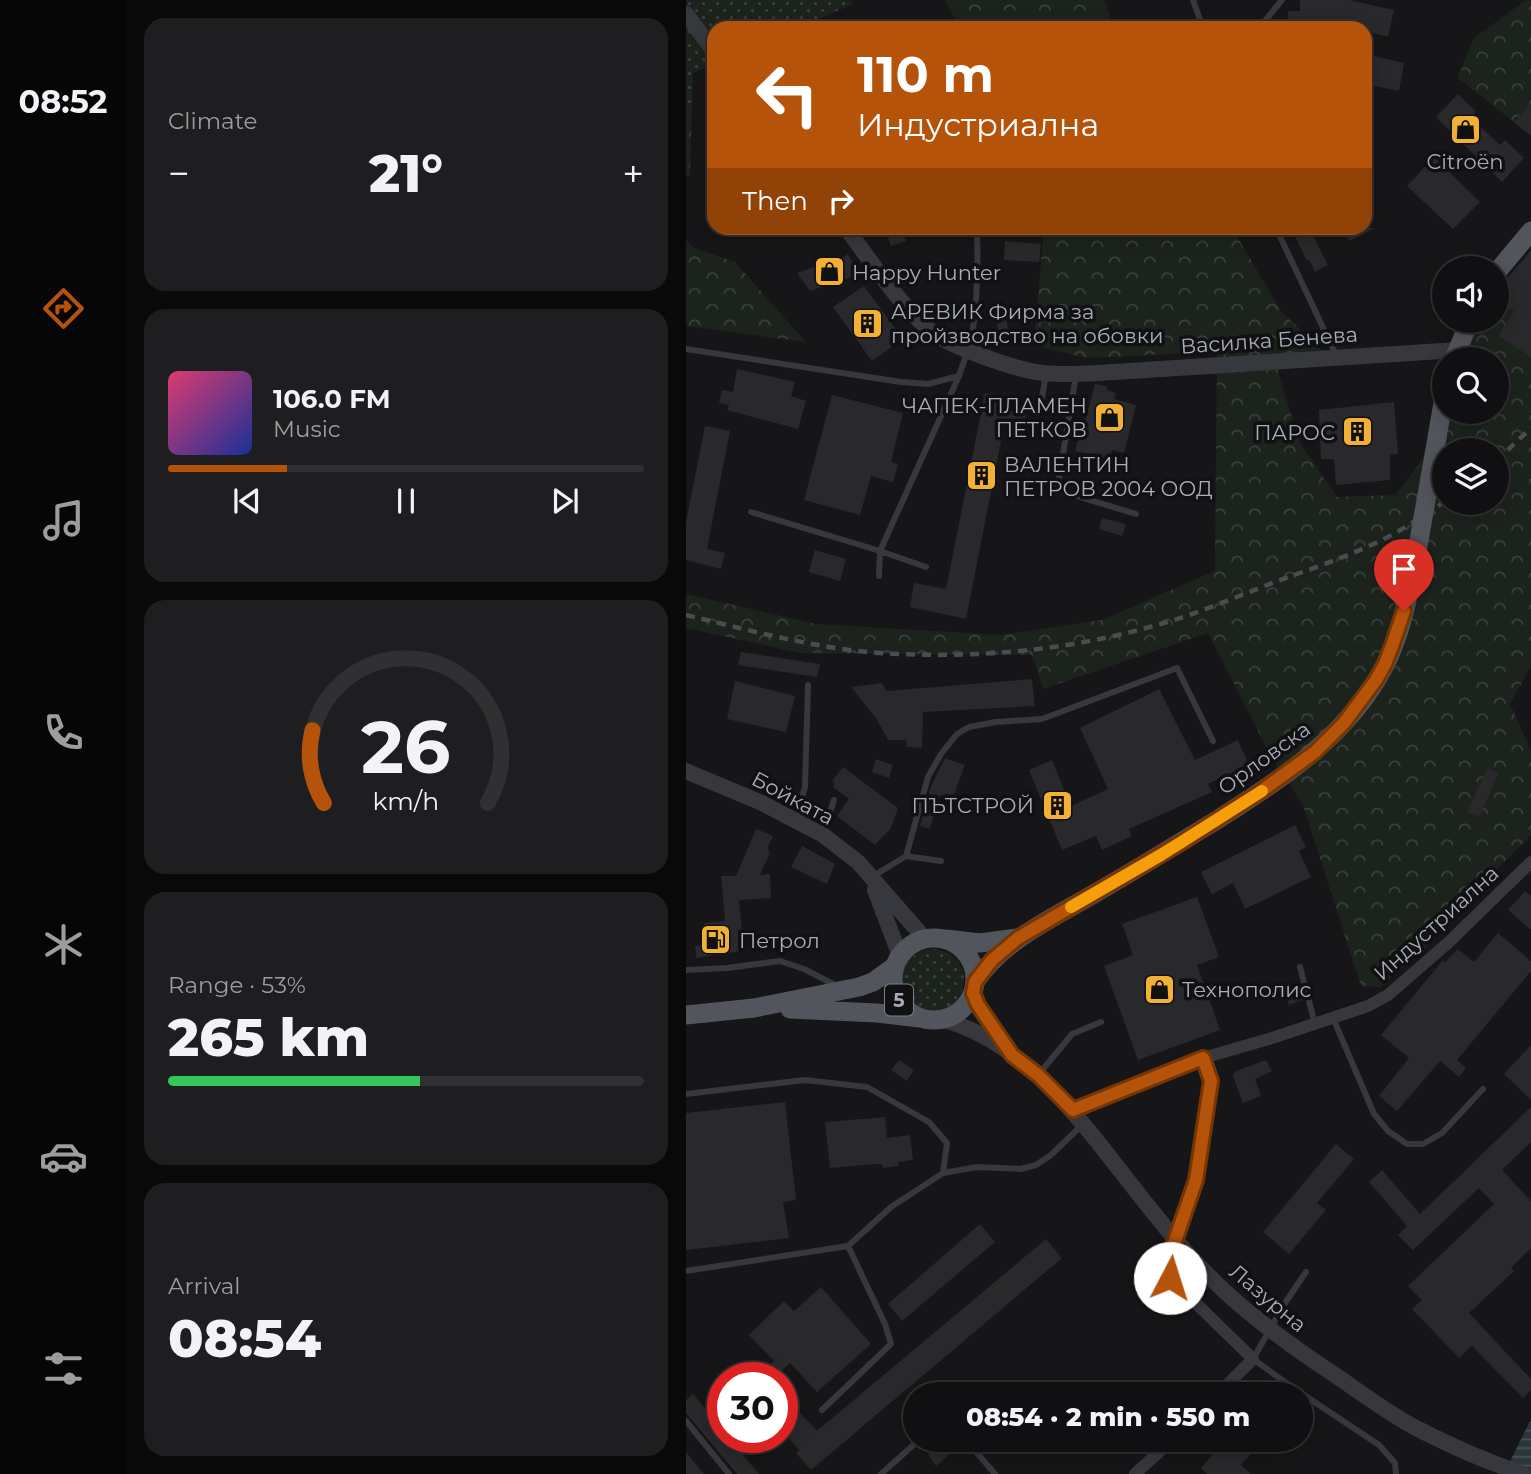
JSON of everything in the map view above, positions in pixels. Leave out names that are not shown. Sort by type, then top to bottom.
[{"type":"main road","points":[[1509,257],[1531,230]]},
{"type":"main road","name":"Орловска","points":[[974,987],[992,960],[1018,938],[1161,855],[1265,789],[1315,752],[1344,723],[1385,664],[1398,629],[1414,569],[1439,424]]},
{"type":"main road","name":"Орловска","points":[[931,939],[980,943],[1018,938]]},
{"type":"main road","points":[[931,939],[950,942],[961,948],[974,970],[974,987]]},
{"type":"main road","name":"5","points":[[686,1015],[754,1008],[873,982],[898,961],[907,948],[931,939]]},
{"type":"main road","name":"5","points":[[898,961],[893,978],[901,1003],[910,1012],[931,1019]]},
{"type":"main road","name":"5","points":[[754,1008],[877,1013],[931,1019],[951,1016],[961,1010],[968,1002],[974,987]]},
{"type":"street","points":[[686,14],[707,42]]},
{"type":"street","name":"Василка Бенева","points":[[851,235],[902,301],[934,333],[968,350],[1008,364],[1046,373],[1076,374],[1337,356],[1432,354]]},
{"type":"street","name":"Бойката","points":[[686,771],[762,803],[823,835],[858,862],[870,878],[931,939]]},
{"type":"street","name":"Индустриална","points":[[1073,1110],[1203,1058],[1361,1009],[1388,995],[1449,942],[1531,862]]},
{"type":"street","name":"Бойката","points":[[870,878],[898,961]]},
{"type":"street","name":"Лазурна","points":[[974,987],[984,1015],[1012,1055]]},
{"type":"street","name":"Лазурна","points":[[931,1019],[970,1029],[1038,1075],[1073,1110],[1186,1252],[1254,1317],[1320,1366],[1418,1429],[1523,1474]]},
{"type":"street","points":[[1203,1058],[1211,1081],[1196,1180],[1167,1264],[1170,1278],[1253,1359],[1230,1382]]},
{"type":"street","points":[[1135,1474],[1159,1452]]},
{"type":"lane","points":[[1193,0],[1200,21]]},
{"type":"lane","points":[[1265,21],[1282,0]]},
{"type":"lane","points":[[879,576],[880,551],[959,376],[968,350],[978,285],[977,235]]},
{"type":"lane","points":[[1279,235],[1337,356]]},
{"type":"lane","points":[[686,349],[901,382],[928,384],[959,376]]},
{"type":"lane","points":[[1040,410],[1046,373]]},
{"type":"lane","points":[[1076,374],[1058,490],[1136,514]]},
{"type":"lane","points":[[751,512],[926,567]]},
{"type":"lane","points":[[905,856],[928,777],[957,734],[969,727],[1042,719],[1177,668],[1213,741]]},
{"type":"lane","points":[[795,819],[805,787],[808,685]]},
{"type":"lane","points":[[823,835],[834,800]]},
{"type":"lane","points":[[870,878],[905,856],[940,861]]},
{"type":"lane","points":[[686,970],[780,961],[804,969],[845,990]]},
{"type":"lane","points":[[1300,967],[1315,1024]]},
{"type":"lane","points":[[1333,1018],[1374,1114],[1388,1131],[1406,1144],[1423,1144],[1442,1133],[1483,1089]]},
{"type":"lane","points":[[1038,1075],[1072,1034],[1101,1022]]},
{"type":"lane","points":[[686,1094],[805,1080],[867,1087],[929,1122],[947,1143],[943,1173]]},
{"type":"lane","points":[[686,1271],[848,1247],[891,1207],[943,1173],[976,1167],[1021,1169],[1036,1165],[1058,1149],[1084,1124]]},
{"type":"lane","points":[[822,1410],[891,1344],[885,1324],[848,1247]]},
{"type":"lane","points":[[1306,1272],[1253,1359],[1379,1445],[1395,1463],[1396,1474]]},
{"type":"lane","points":[[686,1421],[729,1474]]},
{"type":"lane","points":[[881,1474],[906,1452]]},
{"type":"lane","points":[[976,1452],[995,1474]]},
{"type":"green space","points":[[686,0],[851,0],[853,4],[814,21],[707,21],[707,67],[693,73],[692,107],[686,114]]},
{"type":"green space","points":[[945,0],[1104,0],[1112,21],[956,21]]},
{"type":"green space","points":[[1526,0],[1531,0],[1531,103],[1514,122],[1458,78],[1473,39]]},
{"type":"green space","points":[[692,107],[690,177],[686,176],[686,114]]},
{"type":"green space","points":[[1042,235],[1236,235],[1281,311],[1322,351],[1277,369],[1300,443],[1337,497],[1395,495],[1417,467],[1432,440],[1432,515],[1509,515],[1509,438],[1433,438],[1441,424],[1509,424],[1509,347],[1470,347],[1475,333],[1500,333],[1498,336],[1531,357],[1531,666],[1510,704],[1531,751],[1531,835],[1455,911],[1426,947],[1380,987],[1361,986],[1303,805],[1273,760],[1208,633],[1043,689],[1032,655],[800,653],[686,628],[686,594],[816,624],[1000,635],[1102,620],[1215,571],[1217,352],[1086,358],[1034,345]]},
{"type":"green space","points":[[686,240],[694,248],[735,262],[806,342],[686,326]]},
{"type":"green space","points":[[933,949],[955,958],[964,980],[955,1002],[933,1011],[911,1002],[902,980],[911,958]]},
{"type":"shaded area","points":[[1531,1421],[1531,1474],[1504,1474],[1529,1423]]},
{"type":"building","points":[[1300,0],[1349,0],[1394,10],[1388,37],[1372,33],[1372,21],[1288,21],[1288,11],[1300,11]]},
{"type":"building","points":[[1372,56],[1404,63],[1399,91],[1372,85]]},
{"type":"building","name":"Citroën","points":[[1458,94],[1476,111],[1471,118],[1500,145],[1505,140],[1524,158],[1502,182],[1436,117]]},
{"type":"building","points":[[1531,103],[1531,136],[1514,122]]},
{"type":"building","points":[[1434,157],[1480,202],[1453,229],[1407,186]]},
{"type":"building","points":[[887,235],[904,235],[906,241],[891,246]]},
{"type":"building","points":[[1294,235],[1313,235],[1328,265],[1315,272],[1309,260],[1307,261]]},
{"type":"building","points":[[1346,235],[1361,235],[1349,241]]},
{"type":"building","points":[[1005,241],[1041,244],[1039,262],[1004,260]]},
{"type":"building","points":[[1531,250],[1531,357],[1498,336],[1500,333],[1509,333],[1509,319],[1514,311],[1509,308],[1509,276]]},
{"type":"building","name":"Happy Hunter","points":[[847,254],[860,271],[854,276],[810,291],[797,273],[844,257]]},
{"type":"building","name":"АРЕВИК Фирма за пройзводство на обовки","points":[[864,286],[903,339],[872,361],[833,307]]},
{"type":"building","points":[[1003,304],[1009,331],[999,333],[993,307]]},
{"type":"building","points":[[737,369],[795,382],[791,396],[806,401],[798,429],[727,410],[729,405],[719,403],[722,390],[733,392]]},
{"type":"building","name":"ЧАПЕК-ПЛАМЕН ПЕТКОВ","points":[[1095,384],[1107,386],[1107,390],[1116,393],[1114,399],[1136,405],[1124,453],[1112,450],[1110,460],[1075,451]]},
{"type":"building","points":[[985,393],[1010,398],[1007,409],[1026,413],[1023,430],[1004,426],[966,619],[910,607],[914,583],[946,589]]},
{"type":"building","points":[[832,395],[903,413],[891,462],[898,464],[893,482],[871,476],[860,515],[804,500]]},
{"type":"building","name":"ПАРОС","points":[[1394,402],[1398,454],[1390,455],[1390,480],[1336,485],[1334,459],[1321,459],[1319,410]]},
{"type":"building","points":[[705,426],[730,431],[707,549],[725,553],[721,569],[686,560],[686,522]]},
{"type":"building","points":[[1102,518],[1126,524],[1122,536],[1099,529]]},
{"type":"building","points":[[815,550],[846,559],[840,581],[809,572]]},
{"type":"building","points":[[741,652],[820,664],[817,677],[738,665]]},
{"type":"building","points":[[1032,679],[1035,706],[923,712],[922,748],[907,747],[906,740],[888,740],[876,718],[851,687],[882,683],[886,691]]},
{"type":"building","points":[[735,681],[795,696],[786,732],[727,719]]},
{"type":"building","points":[[1159,689],[1195,760],[1238,740],[1249,765],[1208,784],[1212,792],[1129,829],[1132,836],[1102,850],[1096,836],[1062,850],[1029,770],[1052,760],[1071,806],[1108,789],[1080,728]]},
{"type":"building","points":[[945,758],[965,765],[952,800],[940,795],[930,829],[920,826],[931,786]]},
{"type":"building","points":[[876,759],[893,765],[889,778],[872,772]]},
{"type":"building","points":[[843,767],[898,808],[891,828],[875,845],[837,816],[849,799],[833,787],[835,783],[832,781]]},
{"type":"building","points":[[1488,768],[1499,773],[1479,817],[1467,812]]},
{"type":"building","points":[[1295,825],[1306,847],[1299,851],[1311,877],[1245,909],[1233,883],[1212,894],[1201,872]]},
{"type":"building","points":[[756,829],[773,836],[768,847],[770,853],[760,875],[770,874],[771,898],[739,900],[742,930],[738,930],[741,951],[696,958],[695,946],[705,945],[704,923],[725,921],[721,876],[736,876]]},
{"type":"building","points":[[802,846],[835,864],[827,884],[791,867]]},
{"type":"building","points":[[1525,891],[1531,896],[1531,930],[1508,910]]},
{"type":"building","name":"Технополис","points":[[1197,897],[1219,957],[1197,965],[1220,1030],[1138,1060],[1104,966],[1133,955],[1122,924]]},
{"type":"building","points":[[1498,933],[1531,961],[1531,971],[1457,1060],[1466,1068],[1459,1077],[1440,1061],[1397,1111],[1379,1096],[1409,1058],[1381,1035],[1443,960],[1445,962],[1458,949],[1474,962]]},
{"type":"building","points":[[1300,989],[1303,1000],[1289,1005],[1285,994]]},
{"type":"building","points":[[1531,1045],[1531,1100],[1504,1074]]},
{"type":"building","points":[[899,1060],[914,1070],[907,1081],[891,1070]]},
{"type":"building","points":[[1266,1060],[1272,1071],[1255,1079],[1261,1096],[1243,1103],[1234,1072]]},
{"type":"building","points":[[785,1102],[796,1200],[783,1202],[789,1238],[686,1250],[686,1113]]},
{"type":"building","points":[[1531,1107],[1531,1142],[1502,1170],[1531,1201],[1531,1248],[1511,1268],[1514,1271],[1469,1313],[1531,1379],[1531,1390],[1523,1398],[1472,1346],[1459,1358],[1412,1309],[1422,1300],[1408,1286],[1494,1204],[1479,1188],[1413,1250],[1398,1235],[1407,1226],[1369,1182],[1382,1170],[1420,1214]]},
{"type":"building","points":[[885,1117],[887,1138],[910,1135],[913,1160],[898,1162],[899,1166],[883,1168],[882,1164],[875,1164],[830,1168],[825,1122]]},
{"type":"building","points":[[1336,1144],[1354,1159],[1317,1203],[1326,1210],[1289,1254],[1263,1232]]},
{"type":"building","points":[[980,1224],[995,1242],[902,1321],[888,1304]]},
{"type":"building","points":[[1046,1239],[1062,1258],[915,1382],[903,1382],[903,1392],[811,1470],[796,1453],[799,1450],[798,1410],[817,1431]]},
{"type":"building","points":[[821,1287],[871,1344],[817,1392],[798,1372],[798,1362],[773,1362],[749,1335],[784,1301],[794,1311]]},
{"type":"building","points":[[693,1394],[707,1411],[707,1438],[686,1413],[686,1400]]},
{"type":"building","points":[[686,1452],[704,1474],[686,1474]]},
{"type":"building","points":[[932,1452],[952,1452],[936,1466],[928,1455]]},
{"type":"building","points":[[1215,1452],[1252,1452],[1241,1465],[1251,1474],[1207,1474],[1201,1468]]},
{"type":"building","points":[[719,1453],[741,1453],[759,1474],[737,1474]]},
{"type":"railway","points":[[1509,449],[1531,428]]},
{"type":"railway","points":[[686,615],[806,643],[854,651],[949,655],[1054,647],[1123,634],[1199,612],[1381,541],[1432,510]]},
{"type":"slow traffic","points":[[1071,907],[1161,855],[1262,791]]},
{"type":"place","name":"Citroën","points":[[1465,129]]},
{"type":"place","name":"Happy Hunter","points":[[829,272]]},
{"type":"place","name":"АРЕВИК Фирма за пройзводство на обовки","points":[[868,323]]},
{"type":"place","name":"ЧАПЕК-ПЛАМЕН ПЕТКОВ","points":[[1110,417]]},
{"type":"place","name":"ПАРОС","points":[[1358,432]]},
{"type":"place","name":"ВАЛЕНТИН ПЕТРОВ 2004 ООД","points":[[981,476]]},
{"type":"place","name":"ПЪТСТРОЙ","points":[[1057,805]]},
{"type":"place","name":"Петрол","points":[[716,940]]},
{"type":"place","name":"Технополис","points":[[1159,989]]},
{"type":"route","points":[[1170,1278],[1167,1264],[1196,1180],[1211,1081],[1203,1058],[1073,1110],[1038,1075],[1012,1055],[978,1005],[973,993],[975,982],[992,960],[1018,938],[1182,842],[1260,792],[1315,752],[1344,723],[1376,680],[1385,664],[1404,611]]}]
